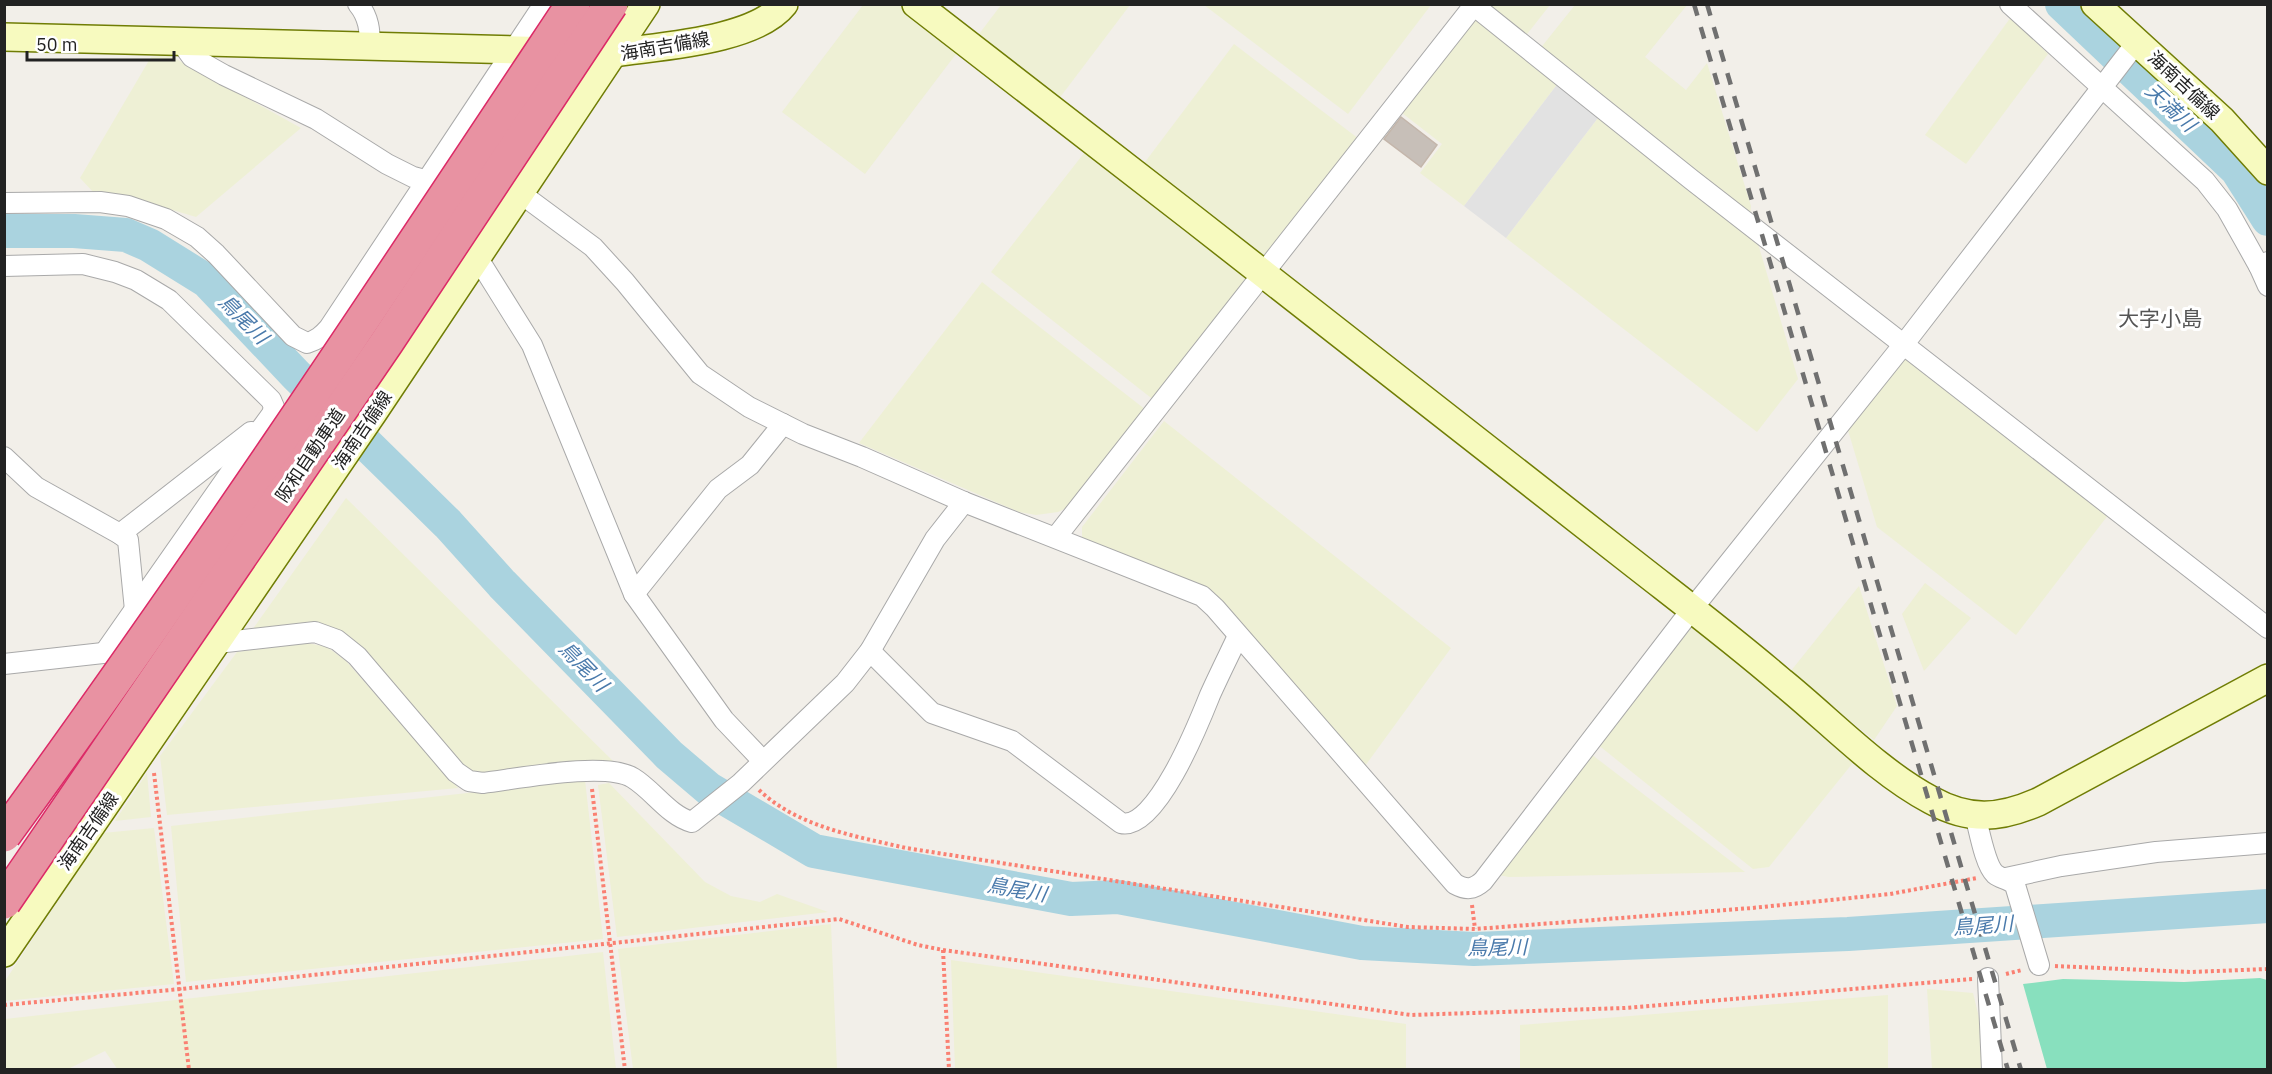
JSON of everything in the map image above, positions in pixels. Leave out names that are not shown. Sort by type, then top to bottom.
[{"type":"highway","name":"阪和自動車道","points":[[4,835],[174,598],[284,438],[573,4]]},
{"type":"highway","name":"阪和自動車道","points":[[4,902],[394,332],[611,4]]},
{"type":"street","points":[[358,4],[370,28],[370,47]]},
{"type":"street","points":[[4,203],[100,202],[128,206],[166,219],[197,237],[293,336],[307,343],[321,337],[329,328],[544,4]]},
{"type":"street","points":[[4,37],[615,53],[646,4]]},
{"type":"street","name":"海南吉備線","points":[[4,953],[339,464],[615,53],[714,38],[751,28],[780,10],[784,4]]},
{"type":"street","points":[[916,4],[1265,273],[1692,609],[1904,782],[1930,800],[1950,809],[1975,815],[1997,816],[2020,810],[2268,678]]},
{"type":"street","points":[[2010,4],[2205,181],[2227,208],[2263,264],[2268,286]]},
{"type":"street","name":"海南吉備線","points":[[2095,4],[2222,120],[2268,171]]},
{"type":"street","points":[[1056,537],[1474,5],[2268,628]]},
{"type":"street","points":[[181,42],[192,57],[316,119],[387,164],[412,177],[444,183],[501,222]]},
{"type":"street","points":[[520,193],[593,247],[626,282],[700,374],[749,407],[783,424],[964,502],[1202,596],[1455,884],[1469,889],[1483,881],[1692,609],[1904,344],[2137,42]]},
{"type":"street","points":[[477,257],[532,345],[634,594],[724,720],[763,761]]},
{"type":"street","points":[[4,266],[83,264],[115,272],[154,290],[185,315],[271,400],[274,406],[272,414],[105,652]]},
{"type":"street","points":[[634,594],[718,489],[750,465],[783,424]]},
{"type":"street","points":[[120,534],[253,431],[261,429]]},
{"type":"street","points":[[4,457],[36,487],[128,540],[135,610]]},
{"type":"street","points":[[4,664],[315,632],[337,640],[357,656],[456,772],[469,781],[483,783],[590,770],[623,772],[634,778],[679,816],[692,822],[743,780],[845,682],[870,651],[935,539],[964,502]]},
{"type":"street","points":[[870,651],[932,714],[1012,741],[1126,825],[1139,819],[1169,782],[1200,724],[1211,693],[1238,636]]},
{"type":"street","points":[[1975,815],[1990,866],[2001,877],[2015,885],[2039,965]]},
{"type":"street","points":[[2001,877],[2156,852],[2268,843]]},
{"type":"street","points":[[1988,978],[1992,1070]]},
{"type":"path","points":[[153,764],[189,1070]]},
{"type":"path","points":[[590,770],[625,1070]]},
{"type":"path","points":[[743,780],[806,820],[827,829],[906,848],[1408,927],[1475,928],[1752,908],[1890,894],[2001,877]]},
{"type":"path","points":[[4,1005],[181,989],[839,919],[918,945],[943,950],[1411,1015],[1624,1008],[1988,978],[2039,965],[2191,972],[2268,969]]},
{"type":"path","points":[[943,950],[949,1070]]},
{"type":"green space","points":[[1484,4],[1550,5],[1524,38]]},
{"type":"green space","points":[[863,5],[899,5],[959,50],[865,174],[782,112]]},
{"type":"green space","points":[[1001,5],[1130,5],[1058,100],[976,38]]},
{"type":"green space","points":[[1204,5],[1431,5],[1348,114]]},
{"type":"green space","points":[[1575,5],[1687,5],[1645,57],[1686,90],[1707,63],[1751,206],[1750,218],[1539,50]]},
{"type":"green space","points":[[2011,17],[2048,54],[1966,164],[1925,135]]},
{"type":"green space","points":[[1474,18],[1559,82],[1464,206],[1420,173],[1442,144],[1402,113]]},
{"type":"green space","points":[[1234,44],[1359,139],[1266,261],[1142,166]]},
{"type":"green space","points":[[169,55],[301,128],[196,217],[136,199],[94,193],[80,178],[151,57]]},
{"type":"green space","points":[[1601,114],[1754,230],[1798,379],[1757,432],[1506,238]]},
{"type":"green space","points":[[1088,148],[1249,281],[1155,401],[991,272]]},
{"type":"green space","points":[[982,282],[1146,410],[1077,503],[1058,512],[1036,515],[1019,512],[859,443]]},
{"type":"green space","points":[[1906,350],[2112,510],[2016,635],[1877,527],[1847,427]]},
{"type":"green space","points":[[1164,421],[1451,648],[1365,766],[1208,588],[1082,541],[1082,527]]},
{"type":"green space","points":[[346,498],[614,762],[491,773],[470,771],[454,760],[352,638],[320,625],[252,630]]},
{"type":"green space","points":[[1925,583],[1971,618],[1924,671],[1902,614]]},
{"type":"green space","points":[[1859,586],[1897,706],[1874,740],[1790,672]]},
{"type":"green space","points":[[1686,627],[1703,627],[1856,759],[1769,867],[1753,869],[1597,744]]},
{"type":"green space","points":[[307,643],[327,647],[346,661],[458,788],[167,815],[160,756],[237,652]]},
{"type":"green space","points":[[1591,754],[1745,872],[1509,877],[1498,875]]},
{"type":"green space","points":[[147,773],[151,817],[115,821]]},
{"type":"green space","points":[[585,780],[603,939],[186,982],[171,826]]},
{"type":"green space","points":[[609,783],[705,882],[731,896],[760,902],[777,894],[828,912],[617,937],[598,785]]},
{"type":"green space","points":[[154,828],[174,984],[5,1001],[5,981],[103,833]]},
{"type":"green space","points":[[831,924],[837,1069],[633,1069],[618,949]]},
{"type":"green space","points":[[603,952],[616,1069],[118,1070],[105,1051],[68,1069],[5,1069],[5,1019]]},
{"type":"green space","points":[[951,960],[1406,1024],[1406,1069],[955,1069]]},
{"type":"green space","points":[[2260,978],[2267,980],[2267,1069],[2047,1069],[2023,984],[2063,979],[2184,982]]},
{"type":"green space","points":[[1927,989],[1973,993],[1988,1054],[1989,1069],[1932,1069]]},
{"type":"green space","points":[[1888,995],[1888,1069],[1520,1069],[1520,1025]]},
{"type":"shaded area","points":[[1559,82],[1601,114],[1506,238],[1464,206]]},
{"type":"building","points":[[1401,117],[1437,145],[1421,167],[1384,139]]},
{"type":"waterway","name":"天満川","points":[[2062,4],[2237,170],[2268,219]]},
{"type":"waterway","name":"鳥尾川","points":[[4,231],[74,231],[126,235],[149,245],[207,281],[296,375],[448,524],[502,584],[669,755],[709,789],[814,851],[1071,899],[1118,897],[1362,943],[1474,949],[1848,934],[2268,906]]},
{"type":"railway","points":[[1694,4],[2008,1070]]},
{"type":"railway","points":[[1707,4],[2021,1070]]},
{"type":"district","name":"大字小島","points":[[2160,318]]}]
